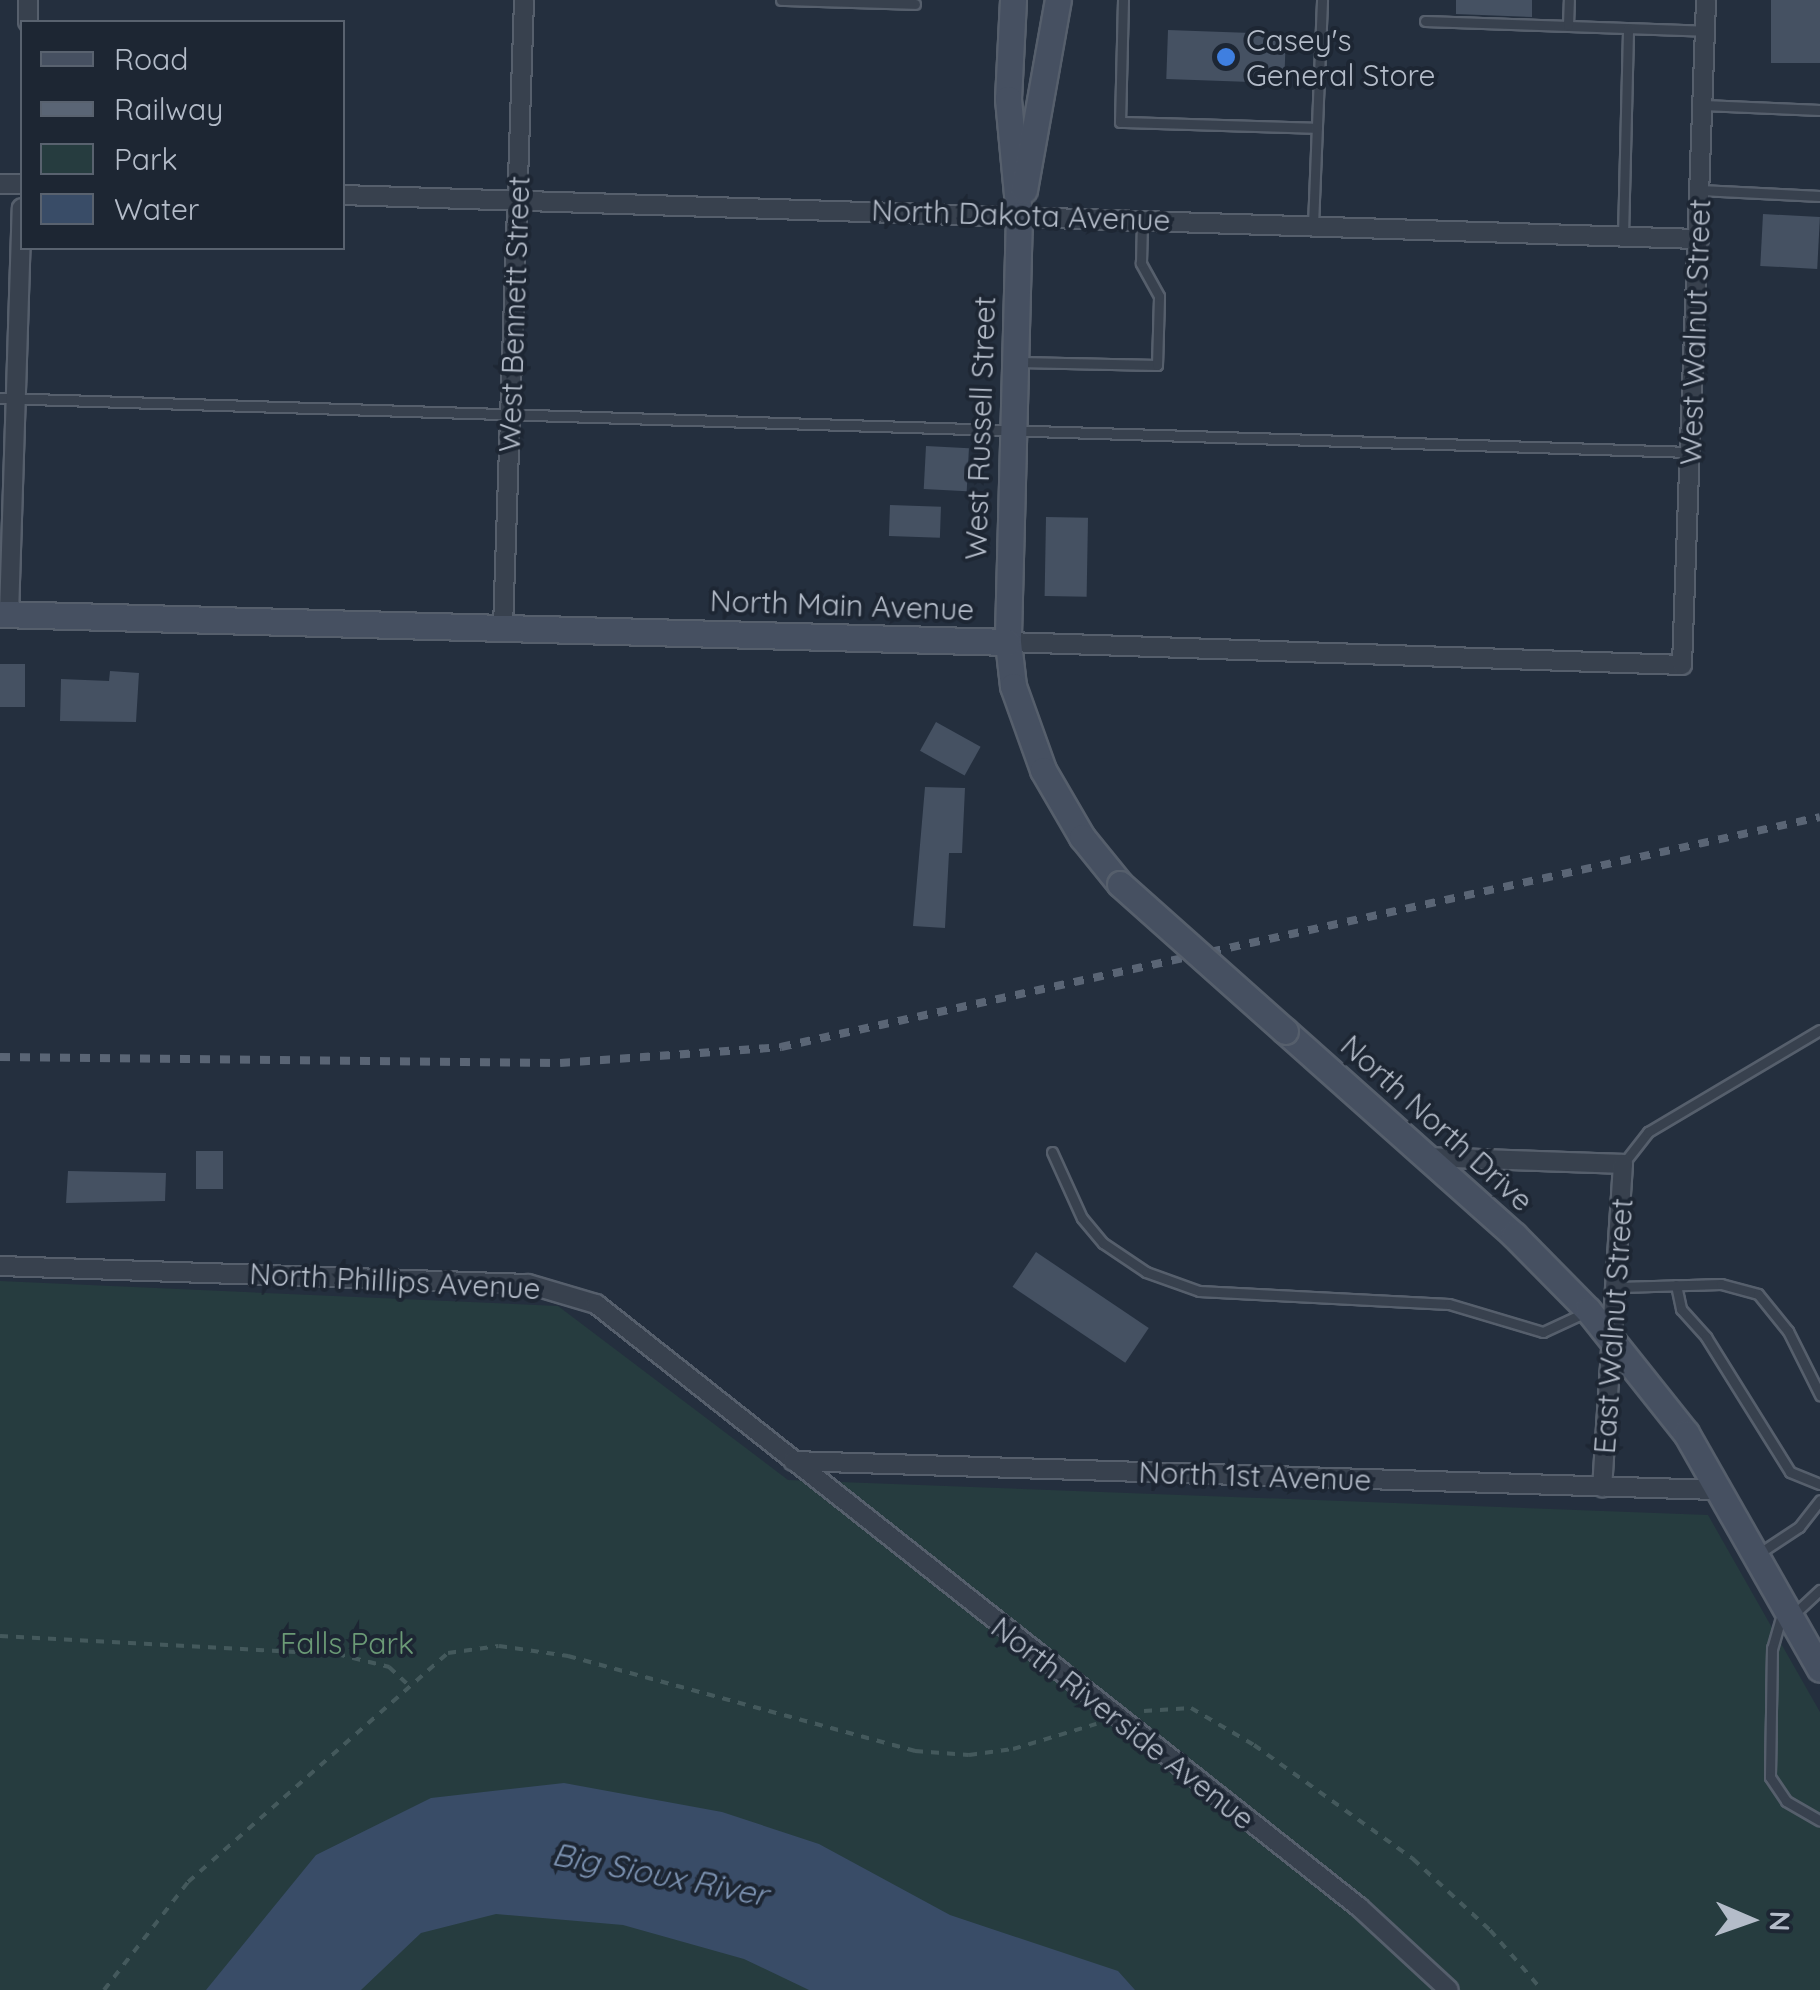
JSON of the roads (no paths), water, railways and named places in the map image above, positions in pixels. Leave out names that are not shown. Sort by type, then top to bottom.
[{"type":"main road","name":"West Russell Street","points":[[1008,642],[1019,215],[1008,98],[1013,0]]},
{"type":"main road","name":"West Russell Street","points":[[1019,215],[1058,0]]},
{"type":"main road","name":"North Main Avenue","points":[[4,614],[1008,642]]},
{"type":"main road","name":"North North Drive","points":[[1008,642],[1014,686],[1043,770],[1082,837],[1120,884],[1426,1157],[1588,1310],[1686,1434],[1820,1670]]},
{"type":"street","name":"West Bennett Street","points":[[504,627],[524,0]]},
{"type":"street","name":"West Walnut Street","points":[[1682,664],[1706,0]]},
{"type":"street","name":"North Dakota Avenue","points":[[345,194],[1699,239]]},
{"type":"street","points":[[4,614],[7,398],[20,233]]},
{"type":"street","name":"North Main Avenue","points":[[1008,642],[1682,664]]},
{"type":"street","points":[[1426,1157],[1623,1164]]},
{"type":"street","name":"East Walnut Street","points":[[1602,1487],[1623,1164]]},
{"type":"street","name":"North Phillips Avenue","points":[[0,1266],[563,1290],[596,1304],[792,1462]]},
{"type":"street","name":"North 1st Avenue","points":[[792,1462],[1718,1490]]},
{"type":"street","name":"North Riverside Avenue","points":[[792,1462],[1358,1907],[1449,1990]]},
{"type":"lane","points":[[781,0],[915,4]]},
{"type":"lane","points":[[1123,0],[1120,122],[1317,128]]},
{"type":"lane","points":[[1314,225],[1322,0]]},
{"type":"lane","points":[[1568,25],[1569,0]]},
{"type":"lane","points":[[1425,21],[1705,31]]},
{"type":"lane","points":[[1624,236],[1628,28]]},
{"type":"lane","points":[[1703,105],[1820,110]]},
{"type":"lane","points":[[1700,190],[1820,196]]},
{"type":"lane","points":[[1015,362],[1157,364],[1159,296],[1142,263],[1142,219]]},
{"type":"lane","points":[[7,398],[1690,452]]},
{"type":"lane","points":[[1623,1164],[1648,1132],[1820,1030]]},
{"type":"lane","points":[[1052,1152],[1082,1218],[1102,1243],[1146,1272],[1199,1290],[1449,1304],[1543,1332],[1588,1310]]},
{"type":"lane","points":[[1618,1287],[1721,1284],[1758,1294],[1788,1330],[1820,1396]]},
{"type":"lane","points":[[1676,1285],[1681,1308],[1706,1336],[1790,1472],[1820,1484]]},
{"type":"lane","points":[[1756,1556],[1799,1528],[1820,1500]]},
{"type":"lane","points":[[1820,1590],[1788,1612],[1772,1648],[1770,1777],[1786,1802],[1820,1821]]},
{"type":"water","name":"Big Sioux River","points":[[564,1783],[722,1812],[819,1844],[950,1915],[1118,1971],[1135,1990],[809,1990],[744,1959],[623,1925],[496,1914],[421,1933],[361,1990],[206,1990],[316,1855],[431,1798]]},
{"type":"railway","points":[[0,1057],[560,1063],[781,1047],[1820,817]]},
{"type":"place","name":"Casey's General Store","points":[[1226,57]]},
{"type":"park label","name":"Falls Park","points":[[347,1643]]}]
